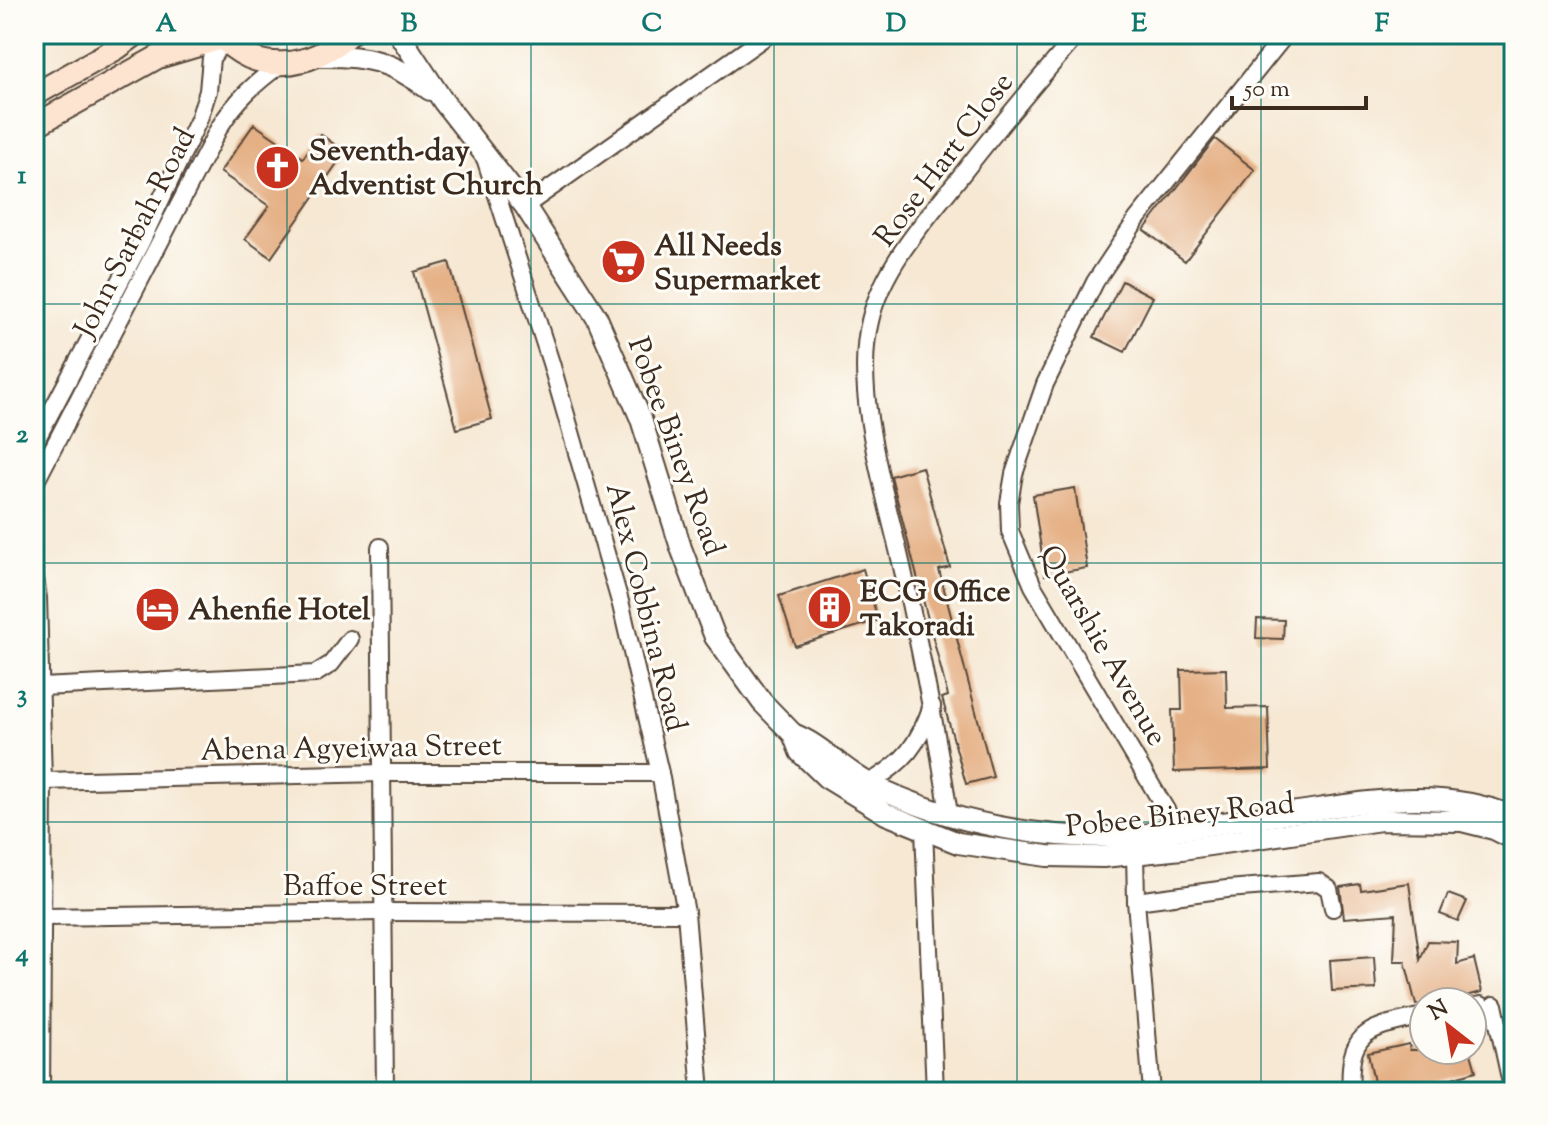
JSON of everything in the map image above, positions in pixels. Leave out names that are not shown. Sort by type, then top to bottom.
[{"type":"main road","points":[[34,95],[136,34]]},
{"type":"main road","points":[[34,126],[158,57],[222,37],[241,53],[281,64],[319,56],[349,34]]},
{"type":"street","points":[[399,34],[443,101]]},
{"type":"street","points":[[525,206],[769,34]]},
{"type":"street","name":"Rose Hart Close","points":[[949,814],[932,704],[869,417],[864,355],[870,319],[885,281],[919,228],[1078,34]]},
{"type":"street","name":"Quarshie Avenue","points":[[1178,830],[1033,586],[1010,531],[1009,503],[1014,474],[1045,384],[1095,282],[1137,219],[1286,34]]},
{"type":"street","name":"John Sarbah Road","points":[[34,444],[146,230],[199,119],[208,91],[211,58],[222,37]]},
{"type":"street","points":[[319,56],[351,55],[394,66],[443,101]]},
{"type":"street","name":"John Sarbah Road","points":[[34,485],[219,128],[235,102],[249,87],[281,64]]},
{"type":"street","name":"Pobee Biney Road","points":[[443,101],[483,148],[525,206],[597,318],[641,419],[681,548],[715,637],[762,702],[793,734],[800,752],[827,778],[886,814],[958,843],[1047,856],[1103,857],[1182,849],[1381,820],[1462,821],[1494,829],[1514,839]]},
{"type":"street","name":"Alex Cobbina Road","points":[[483,148],[490,180],[551,363],[621,605],[660,773],[686,913],[701,1092]]},
{"type":"street","points":[[380,547],[385,1092]]},
{"type":"street","points":[[34,571],[38,598],[43,781],[41,1092]]},
{"type":"street","points":[[41,687],[315,674],[331,664],[350,639]]},
{"type":"street","points":[[869,783],[893,769],[912,750],[923,731],[932,704]]},
{"type":"street","name":"Pobee Biney Road","points":[[793,734],[811,740],[869,783],[931,810],[989,825],[1057,834],[1105,837],[1178,830],[1378,801],[1432,798],[1463,800],[1514,817]]},
{"type":"street","name":"Abena Agyeiwaa Street","points":[[43,781],[383,773],[660,773]]},
{"type":"street","points":[[924,830],[935,1092]]},
{"type":"street","points":[[1135,853],[1136,901],[1152,1092]]},
{"type":"street","points":[[1136,901],[1227,889],[1319,882],[1329,889],[1333,908]]},
{"type":"street","name":"Baffoe Street","points":[[43,917],[384,912],[686,913]]},
{"type":"street","points":[[1351,1092],[1350,1067],[1356,1044],[1366,1032],[1408,1020]]},
{"type":"street","points":[[1488,1022],[1513,1092]]},
{"type":"building","points":[[254,124],[303,158],[320,134],[345,152],[271,258],[245,239],[269,206],[220,172]]},
{"type":"building","points":[[1215,139],[1255,170],[1185,261],[1144,230]]},
{"type":"building","points":[[449,262],[492,419],[457,429],[414,272]]},
{"type":"building","points":[[1122,281],[1153,297],[1125,352],[1094,337]]},
{"type":"building","points":[[922,467],[950,567],[939,570],[993,777],[966,784],[942,698],[948,696],[891,476]]},
{"type":"building","points":[[1075,488],[1087,568],[1045,575],[1033,495]]},
{"type":"building","name":"ECG Office Takoradi","points":[[863,569],[878,620],[795,646],[779,596]]},
{"type":"building","points":[[1257,619],[1284,620],[1283,639],[1256,638]]},
{"type":"building","points":[[1226,669],[1227,708],[1268,707],[1270,769],[1174,772],[1172,710],[1182,710],[1181,670]]},
{"type":"building","points":[[1409,883],[1420,960],[1428,941],[1458,942],[1457,964],[1474,959],[1481,986],[1411,986],[1405,961],[1394,961],[1396,914],[1344,918],[1340,887],[1360,884],[1361,890]]},
{"type":"building","points":[[1448,894],[1467,901],[1458,921],[1440,914]]},
{"type":"building","points":[[1374,957],[1376,989],[1332,991],[1330,960]]},
{"type":"building","points":[[1408,1044],[1408,1066],[1475,1066],[1476,1071],[1442,1081],[1376,1092],[1368,1053]]},
{"type":"place","name":"Seventh-day Adventist Church","points":[[278,167]]},
{"type":"place","name":"All Needs Supermarket","points":[[623,262]]},
{"type":"place","name":"ECG Office Takoradi","points":[[829,608]]},
{"type":"place","name":"Ahenfie Hotel","points":[[157,609]]}]
